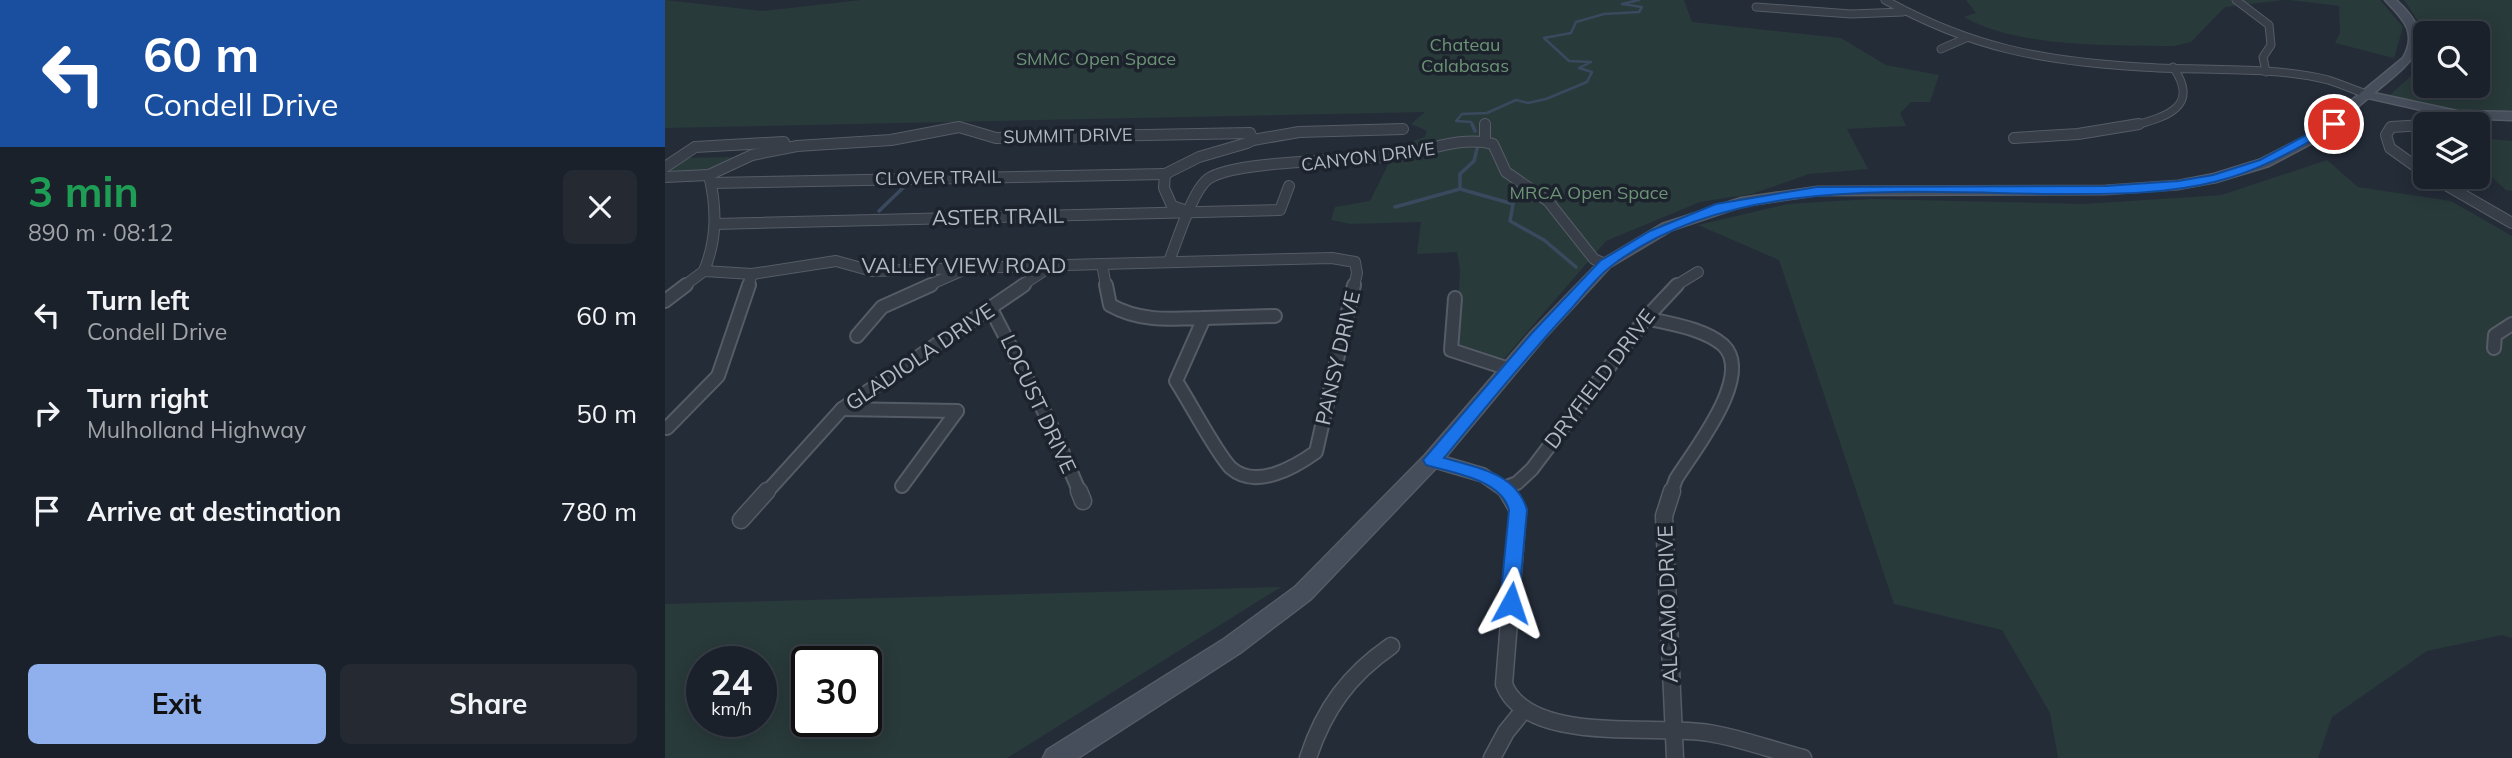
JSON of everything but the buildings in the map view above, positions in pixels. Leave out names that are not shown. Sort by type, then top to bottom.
[{"type":"main road","points":[[1056,758],[1232,646],[1303,593],[1432,460],[1509,369],[1605,264],[1679,222],[1720,207],[1767,197],[1864,188],[2105,190],[2178,185],[2216,178],[2264,163],[2299,146],[2334,124],[2407,60],[2416,44],[2413,26],[2390,0]]},
{"type":"main road","points":[[2368,95],[2434,112]]},
{"type":"main road","points":[[2490,117],[2512,116]]},
{"type":"street","points":[[1885,0],[1903,12],[1966,38],[2050,58],[2266,72],[2320,82],[2368,95]]},
{"type":"street","points":[[2236,0],[2269,25],[2271,45],[2263,53],[2262,60],[2266,72]]},
{"type":"street","points":[[1756,7],[1851,14],[1903,12]]},
{"type":"street","points":[[1941,49],[1966,38]]},
{"type":"street","points":[[2014,138],[2116,129],[2165,114],[2182,102],[2185,95],[2182,79],[2173,67]]},
{"type":"street","points":[[1485,124],[1485,141],[1495,147],[1506,172],[1543,197],[1594,259],[1605,264]]},
{"type":"street","points":[[2413,126],[2391,127],[2386,135],[2390,148],[2413,164]]},
{"type":"street","name":"SUMMIT DRIVE","points":[[710,179],[735,160],[810,144],[889,141],[959,127],[969,128],[982,137],[996,138],[1249,132],[1253,140]]},
{"type":"street","points":[[1190,212],[1172,206],[1164,188],[1165,174],[1199,157],[1253,140],[1299,132],[1403,129]]},
{"type":"street","name":"CANYON DRIVE","points":[[1169,261],[1204,183],[1228,170],[1403,156],[1462,141],[1485,141]]},
{"type":"street","points":[[665,167],[695,146],[790,142],[810,144]]},
{"type":"street","name":"CLOVER TRAIL","points":[[710,179],[1165,174]]},
{"type":"street","points":[[665,177],[710,179],[716,224],[713,252],[704,271],[665,301]]},
{"type":"street","name":"ASTER TRAIL","points":[[716,224],[1280,210],[1289,186]]},
{"type":"street","points":[[2453,189],[2512,223]]},
{"type":"street","name":"VALLEY VIEW ROAD","points":[[704,271],[752,274],[836,261],[872,271],[1169,261],[1332,258],[1355,262]]},
{"type":"street","name":"PANSY DRIVE","points":[[1204,318],[1176,381],[1231,468],[1244,475],[1271,475],[1289,470],[1316,453],[1357,273],[1355,262]]},
{"type":"street","points":[[1102,264],[1110,305],[1125,315],[1145,320],[1275,316]]},
{"type":"street","name":"GLADIOLA DRIVE","points":[[741,520],[842,409],[1051,266]]},
{"type":"street","points":[[857,337],[882,307],[968,268]]},
{"type":"street","name":"DRYFIELD DRIVE","points":[[1504,488],[1517,482],[1532,469],[1646,318],[1678,283],[1698,272]]},
{"type":"street","points":[[667,428],[718,376],[752,274]]},
{"type":"street","points":[[1455,298],[1451,350],[1509,369]]},
{"type":"street","name":"LOCUST DRIVE","points":[[991,309],[1050,423],[1083,501]]},
{"type":"street","name":"ALCAMO DRIVE","points":[[1646,318],[1701,333],[1720,343],[1735,362],[1737,374],[1676,479],[1664,516],[1675,758]]},
{"type":"street","points":[[2494,348],[2495,335],[2512,324]]},
{"type":"street","points":[[842,409],[957,411],[902,486]]},
{"type":"street","points":[[1432,460],[1491,478],[1514,497],[1518,510],[1504,684],[1510,701],[1523,710],[1560,724],[1709,733],[1803,758]]},
{"type":"street","points":[[1308,758],[1331,702],[1350,677],[1391,646]]},
{"type":"street","points":[[1492,758],[1506,732],[1523,710]]},
{"type":"green space","points":[[665,0],[763,11],[861,0],[1684,0],[1692,22],[1841,38],[1886,65],[1939,75],[1930,102],[1911,102],[1900,113],[1906,126],[1847,129],[1868,169],[1809,174],[1752,194],[1700,202],[1606,241],[1502,361],[1456,347],[1460,270],[1457,252],[1417,254],[1421,222],[1351,224],[1331,220],[1335,207],[1370,201],[1390,161],[1392,148],[1425,137],[1427,131],[1411,124],[1425,112],[665,128]]},
{"type":"green space","points":[[1966,0],[2284,0],[2225,7],[2191,42],[2174,46],[2095,45],[2038,40],[1986,27],[1964,17],[1976,13]]},
{"type":"green space","points":[[2289,0],[2380,0],[2403,27],[2394,58],[2335,43],[2340,33],[2339,6]]},
{"type":"green space","points":[[2404,0],[2512,0],[2512,110],[2465,111],[2435,107],[2390,95],[2413,74],[2413,98],[2490,98],[2490,21],[2418,21]]},
{"type":"green space","points":[[2490,139],[2512,141],[2512,191],[2506,190],[2490,175]]},
{"type":"green space","points":[[734,157],[707,170],[665,175],[665,170],[682,158]]},
{"type":"green space","points":[[2327,160],[2358,187],[2451,201],[2512,236],[2512,638],[2502,635],[2427,651],[2332,717],[2318,758],[2058,758],[2050,713],[2002,630],[1894,604],[1779,260],[1698,225],[1788,204],[1871,199],[2083,204],[2222,195]]},
{"type":"green space","points":[[1281,587],[1007,758],[665,758],[665,604]]},
{"type":"waterway","points":[[1472,124],[1456,121],[1462,114],[1487,113],[1516,100],[1528,103],[1546,99],[1587,82],[1592,72],[1579,68],[1591,62],[1569,61],[1544,38],[1571,33],[1576,22],[1604,14],[1639,12],[1642,7],[1622,4],[1639,0]]},
{"type":"waterway","points":[[1472,124],[1475,131]]},
{"type":"waterway","points":[[1460,189],[1460,174],[1474,161],[1478,145]]},
{"type":"waterway","points":[[879,211],[909,182]]},
{"type":"waterway","points":[[1395,207],[1460,189]]},
{"type":"waterway","points":[[1460,189],[1513,204],[1510,221],[1544,240],[1576,267]]},
{"type":"route","points":[[1511,603],[1518,510],[1514,497],[1491,478],[1432,460],[1537,336],[1605,264],[1654,234],[1720,207],[1767,197],[1817,191],[1864,188],[2105,190],[2178,185],[2216,178],[2264,163],[2299,146],[2334,124]]},
{"type":"park label","name":"Chateau Calabasas","points":[[1465,55]]},
{"type":"park label","name":"SMMC Open Space","points":[[1096,59]]},
{"type":"park label","name":"MRCA Open Space","points":[[1589,193]]}]
